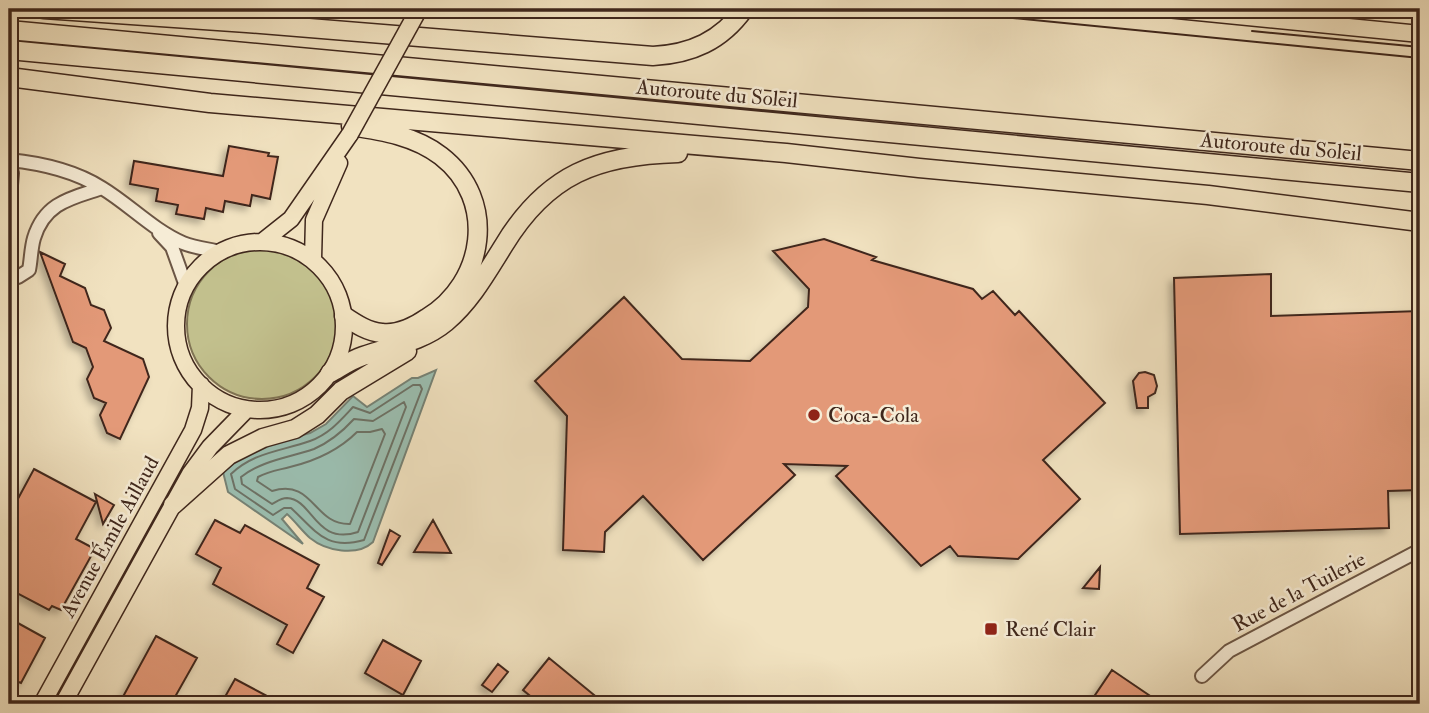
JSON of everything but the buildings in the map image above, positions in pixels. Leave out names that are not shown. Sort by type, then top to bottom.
[{"type":"highway","points":[[44,9],[653,56],[685,52],[702,46],[718,37],[744,9]]},
{"type":"highway","name":"Autoroute du Soleil","points":[[9,30],[1420,161]]},
{"type":"highway","name":"Autoroute du Soleil","points":[[9,50],[1420,183]]},
{"type":"highway","points":[[9,77],[210,103],[370,129],[407,137],[442,156],[465,184],[475,208],[477,242],[472,267],[466,280],[442,309],[419,324],[396,332],[369,331],[344,316]]},
{"type":"highway","points":[[210,103],[786,153],[919,169]]},
{"type":"highway","points":[[173,505],[229,455],[263,438],[295,429],[317,415],[341,391],[411,349],[437,329],[456,313],[477,288],[513,230],[531,207],[555,186],[590,166],[629,156],[706,153],[919,169],[1232,197],[1420,222]]},
{"type":"highway","points":[[330,373],[352,360],[401,345],[437,329]]},
{"type":"main road","points":[[262,242],[291,219],[350,134],[419,9]]},
{"type":"main road","points":[[1167,9],[1420,34]]},
{"type":"main road","points":[[313,259],[314,220],[350,134]]},
{"type":"main road","points":[[262,242],[284,246],[313,259],[327,274],[339,296],[344,316],[340,350],[330,373],[299,400],[282,407],[247,409],[221,399],[201,385],[184,361],[177,337],[179,305],[186,286],[200,268],[221,252],[239,245],[262,242]]},
{"type":"main road","name":"Avenue Émile Aillaud","points":[[42,704],[193,430],[200,408],[201,385]]},
{"type":"main road","name":"Avenue Émile Aillaud","points":[[63,704],[190,474],[210,447],[247,409]]},
{"type":"street","points":[[9,24],[10,9]]},
{"type":"street","points":[[9,160],[56,169],[102,188],[152,225],[183,243],[221,252]]},
{"type":"street","points":[[9,167],[12,173],[9,209]]},
{"type":"street","points":[[9,278],[18,277],[29,270],[34,236],[60,202],[102,188]]},
{"type":"street","points":[[152,225],[172,247],[186,286]]},
{"type":"street","name":"Rue de la Tuilerie","points":[[1202,676],[1229,651],[1420,550]]},
{"type":"shaded area","points":[[262,249],[291,254],[315,271],[332,295],[337,324],[332,353],[315,377],[291,394],[262,399],[233,394],[209,377],[192,353],[187,324],[192,295],[209,271],[233,254]]},
{"type":"water","points":[[436,370],[373,542],[366,547],[350,551],[324,546],[310,538],[287,514],[282,519],[303,544],[228,492],[223,472],[248,452],[310,433],[326,424],[353,396],[367,407],[412,378]]},
{"type":"tram line","points":[[921,9],[1420,58]]},
{"type":"tram line","points":[[1252,31],[1420,47]]},
{"type":"place","name":"Coca-Cola","points":[[814,415]]},
{"type":"place","name":"René Clair","points":[[991,629]]}]
